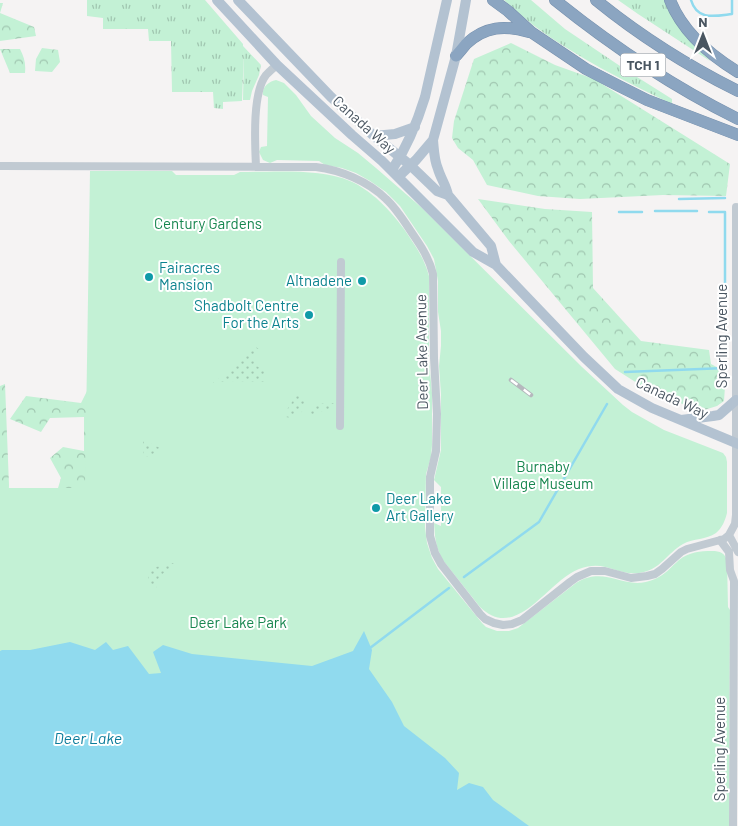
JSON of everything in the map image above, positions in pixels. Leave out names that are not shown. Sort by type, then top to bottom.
[{"type":"highway","points":[[493,0],[531,32],[586,69],[647,100],[738,135]]},
{"type":"highway","name":"TCH 1","points":[[555,0],[635,60],[706,103],[738,119]]},
{"type":"highway","name":"TCH 1","points":[[596,0],[662,47],[738,91]]},
{"type":"highway","points":[[670,0],[672,7],[682,22],[697,40],[713,55],[738,72]]},
{"type":"highway","points":[[456,56],[467,44],[484,32],[502,27],[531,32]]},
{"type":"main road","name":"Canada Way","points":[[217,0],[277,65],[395,173],[473,252],[496,265],[618,389],[652,408],[737,442]]},
{"type":"main road","name":"Canada Way","points":[[238,0],[331,97],[374,136],[410,165],[437,191],[448,196],[491,246],[496,265]]},
{"type":"main road","points":[[395,173],[426,97],[447,0]]},
{"type":"main road","points":[[448,196],[447,187],[437,167],[433,140],[456,56],[466,0]]},
{"type":"main road","points":[[374,136],[395,134],[415,127]]},
{"type":"main road","points":[[395,173],[410,165],[433,140]]},
{"type":"main road","points":[[680,420],[719,414],[736,400]]},
{"type":"street","points":[[256,167],[257,94],[266,75],[277,65]]},
{"type":"street","name":"Deer Lake Avenue","points":[[0,166],[320,168],[356,179],[379,193],[392,204],[426,253],[431,265],[434,283],[434,358],[437,414],[436,452],[430,477],[430,536],[434,553],[441,564],[485,619],[507,625],[522,620],[584,573],[598,570],[631,578],[647,576],[662,569],[682,552],[698,545],[720,540],[728,535]]},
{"type":"street","name":"Sperling Avenue","points":[[728,535],[736,519],[736,207]]},
{"type":"street","points":[[340,426],[341,262]]},
{"type":"street","points":[[728,535],[738,552]]},
{"type":"street","name":"Sperling Avenue","points":[[720,540],[729,552],[730,570],[734,581],[733,826]]},
{"type":"street","name":"Sperling Avenue","points":[[734,581],[738,572]]},
{"type":"green space","points":[[87,0],[205,0],[261,65],[250,100],[243,100],[244,50],[242,101],[223,102],[223,109],[214,108],[213,92],[172,92],[171,41],[149,41],[148,29],[103,29],[103,18],[87,16]]},
{"type":"green space","points":[[504,0],[531,0],[565,29],[672,99],[672,104],[566,48],[533,25]]},
{"type":"green space","points":[[618,0],[664,0],[679,27],[710,61],[638,14]]},
{"type":"green space","points":[[0,13],[34,27],[36,36],[0,41]]},
{"type":"green space","points":[[511,43],[555,65],[594,79],[730,164],[726,196],[663,195],[580,199],[538,196],[487,185],[473,160],[458,148],[452,138],[454,121],[474,59]]},
{"type":"green space","points":[[42,48],[58,50],[60,62],[52,72],[35,71],[36,59]]},
{"type":"green space","points":[[0,49],[20,49],[24,60],[25,73],[10,73]]},
{"type":"green space","name":"Burnaby Village Museum","points":[[276,80],[284,83],[296,95],[311,116],[335,138],[358,153],[422,208],[582,367],[623,405],[664,430],[723,453],[727,462],[727,513],[723,524],[716,533],[683,544],[658,565],[647,571],[631,573],[597,566],[579,569],[555,585],[531,606],[519,614],[507,618],[494,616],[480,607],[442,559],[435,536],[434,523],[441,526],[441,487],[434,480],[441,450],[439,366],[441,331],[438,312],[438,281],[434,259],[400,206],[386,192],[370,181],[356,173],[325,165],[319,161],[277,160],[270,163],[263,160],[259,152],[261,147],[267,146],[268,97],[263,95],[263,90],[266,85]]},
{"type":"green space","name":"Deer Lake Park","points":[[90,171],[172,171],[176,175],[234,175],[240,172],[281,171],[325,174],[358,185],[373,195],[393,215],[415,245],[429,276],[429,361],[432,393],[432,445],[426,474],[425,527],[427,543],[438,569],[486,627],[497,631],[509,631],[518,628],[576,583],[587,578],[597,576],[634,583],[644,582],[662,575],[683,557],[691,554],[712,551],[723,554],[727,561],[728,607],[730,610],[729,826],[0,826],[0,488],[85,488]]},
{"type":"green space","points":[[478,199],[545,209],[592,212],[593,288],[641,341],[709,350],[711,364],[726,372],[724,401],[717,406],[704,410],[690,407],[648,390],[615,369],[509,241]]},
{"type":"green space","points":[[254,346],[259,349],[253,358],[255,365],[268,373],[265,376],[264,382],[229,381],[213,383],[237,364]]},
{"type":"green space","points":[[5,384],[9,485],[8,518],[0,569],[0,386]]},
{"type":"green space","points":[[87,391],[94,412],[101,518],[0,581],[55,498],[61,478],[50,458],[63,447],[84,451],[84,417],[50,418],[41,432],[10,419],[26,396],[81,403]]},
{"type":"green space","points":[[297,394],[309,402],[301,413],[295,417],[283,416]]},
{"type":"green space","points":[[334,403],[334,410],[325,409],[316,416],[309,415],[308,413],[312,404]]},
{"type":"green space","points":[[143,440],[163,449],[144,458]]},
{"type":"green space","points":[[172,563],[175,566],[159,577],[156,588],[151,587],[148,580],[149,573],[156,567]]},
{"type":"water","name":"Deer Lake","points":[[364,631],[372,650],[369,669],[392,702],[404,726],[445,758],[459,773],[457,790],[469,783],[483,787],[493,800],[529,826],[0,826],[0,651],[30,650],[70,642],[95,650],[106,642],[113,650],[128,646],[149,674],[161,673],[153,652],[163,645],[192,654],[312,666],[353,651]]},
{"type":"waterway","points":[[691,0],[694,7],[707,16],[732,14],[732,0]]},
{"type":"waterway","points":[[679,199],[725,198]]},
{"type":"waterway","points":[[655,211],[697,211]]},
{"type":"waterway","points":[[619,212],[642,212]]},
{"type":"waterway","points":[[709,212],[725,212],[725,283]]},
{"type":"waterway","points":[[625,372],[726,368]]},
{"type":"waterway","points":[[464,577],[539,522],[607,404]]},
{"type":"waterway","points":[[370,648],[449,588]]},
{"type":"railway","points":[[511,380],[531,395]]},
{"type":"place","name":"Fairacres Mansion","points":[[149,277]]},
{"type":"place","name":"Altnadene","points":[[362,281]]},
{"type":"place","name":"Shadbolt Centre For the Arts","points":[[309,315]]},
{"type":"place","name":"Deer Lake Art Gallery","points":[[376,508]]},
{"type":"park label","name":"Century Gardens","points":[[208,224]]}]
